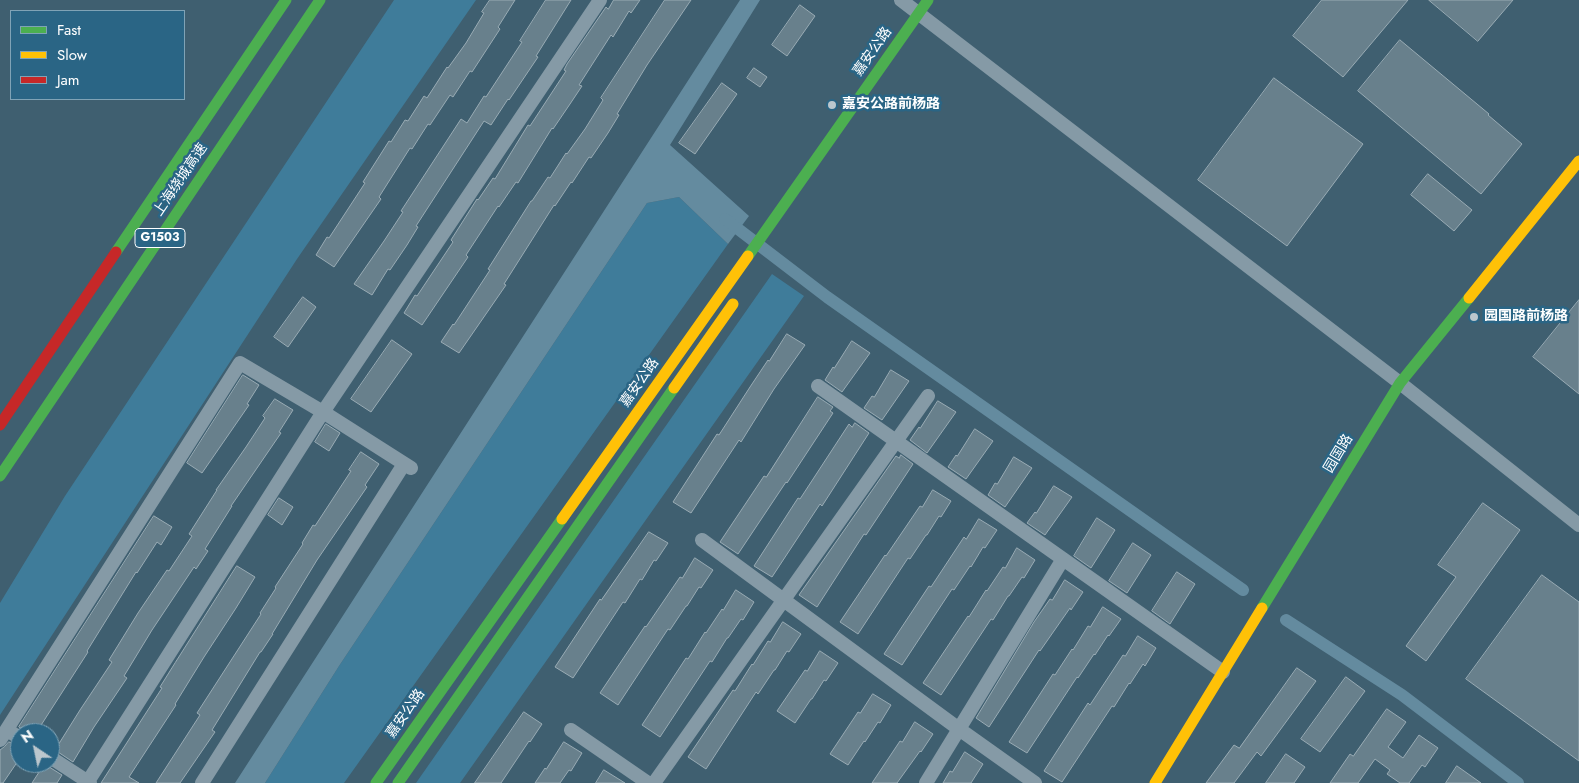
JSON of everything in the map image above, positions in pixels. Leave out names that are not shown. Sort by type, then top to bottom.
[{"type":"main road","name":"上海绕城高速","points":[[0,425],[286,0]]},
{"type":"main road","name":"上海绕城高速","points":[[0,476],[320,0]]},
{"type":"main road","name":"嘉安公路","points":[[376,783],[743,262],[927,20],[928,0]]},
{"type":"main road","name":"园国路","points":[[1155,783],[1400,383],[1579,161]]},
{"type":"main road","points":[[398,783],[739,295]]},
{"type":"street","points":[[60,764],[89,783],[323,412],[600,0]]},
{"type":"street","points":[[901,0],[1400,383],[1579,525]]},
{"type":"street","points":[[3,735],[240,363],[323,412],[407,466],[202,783]]},
{"type":"street","points":[[818,386],[1223,672]]},
{"type":"street","points":[[654,783],[928,396]]},
{"type":"street","points":[[702,540],[959,729],[1036,783]]},
{"type":"street","points":[[926,783],[1063,559]]},
{"type":"street","points":[[571,730],[648,783]]},
{"type":"shaded area","points":[[394,0],[476,0],[297,259],[0,715],[0,603],[65,496]]},
{"type":"shaded area","points":[[740,0],[760,0],[670,145],[749,216],[728,244],[679,197],[647,203],[339,666],[265,783],[235,783]]},
{"type":"shaded area","points":[[679,197],[728,244],[344,783],[265,783],[339,666],[647,203]]},
{"type":"shaded area","points":[[772,274],[804,296],[460,783],[416,783]]},
{"type":"building","points":[[490,0],[515,0],[498,27],[500,29],[472,72],[470,71],[453,97],[450,95],[412,149],[410,148],[379,197],[381,199],[334,267],[316,255],[365,183],[363,182],[389,141],[391,142],[405,120],[408,121],[424,96],[427,98],[447,67],[466,43]]},
{"type":"building","points":[[546,0],[571,0],[536,56],[538,57],[509,100],[491,125],[484,121],[416,226],[418,227],[407,245],[390,270],[388,269],[372,295],[354,284],[403,212],[401,211],[461,119],[467,123],[484,96],[486,97],[522,42],[520,41]]},
{"type":"building","points":[[614,0],[640,0],[631,13],[629,11],[613,37],[611,35],[579,85],[582,86],[552,128],[518,183],[516,182],[498,206],[466,255],[468,257],[422,325],[404,313],[453,242],[451,240],[477,199],[493,178],[495,179],[528,125],[530,126],[566,71],[564,70],[567,64],[606,7],[608,9]]},
{"type":"building","points":[[665,0],[691,0],[647,65],[617,114],[619,115],[608,133],[554,205],[504,284],[506,285],[459,353],[441,342],[490,270],[488,269],[531,201],[585,129],[603,100],[601,98]]},
{"type":"building","points":[[1322,0],[1408,0],[1343,77],[1293,36]]},
{"type":"building","points":[[1429,0],[1513,0],[1478,41]]},
{"type":"building","points":[[800,5],[815,16],[787,56],[772,45]]},
{"type":"building","points":[[1400,40],[1522,144],[1481,194],[1358,91]]},
{"type":"building","points":[[754,68],[767,77],[760,87],[747,78]]},
{"type":"building","points":[[1274,78],[1363,144],[1287,246],[1198,180]]},
{"type":"building","points":[[722,83],[737,94],[695,154],[679,143]]},
{"type":"building","points":[[1428,174],[1472,210],[1454,231],[1411,195]]},
{"type":"building","points":[[303,297],[316,307],[288,347],[274,337]]},
{"type":"building","points":[[1579,300],[1579,394],[1533,357]]},
{"type":"building","points":[[787,334],[805,345],[774,389],[741,442],[739,440],[691,513],[673,502],[717,434],[719,435]]},
{"type":"building","points":[[392,340],[412,354],[371,412],[351,399]]},
{"type":"building","points":[[852,341],[870,353],[842,392],[825,380]]},
{"type":"building","points":[[891,370],[909,381],[882,420],[864,408],[872,396],[874,397]]},
{"type":"building","points":[[243,375],[259,385],[247,404],[249,405],[202,473],[187,463]]},
{"type":"building","points":[[818,397],[833,407],[830,411],[833,413],[738,554],[720,542],[764,476],[766,477]]},
{"type":"building","points":[[275,399],[293,410],[279,432],[281,433],[231,506],[205,549],[208,551],[196,569],[194,567],[152,630],[124,676],[127,678],[73,762],[60,753],[60,742],[112,662],[109,660],[138,613],[192,536],[189,534],[216,490],[265,418],[263,416]]},
{"type":"building","points":[[938,401],[956,412],[927,453],[910,440]]},
{"type":"building","points":[[855,423],[869,433],[822,506],[820,504],[772,577],[754,566],[849,424],[852,427]]},
{"type":"building","points":[[326,424],[340,433],[329,451],[315,442]]},
{"type":"building","points":[[975,429],[993,441],[966,479],[948,467]]},
{"type":"building","points":[[361,452],[379,464],[365,485],[367,487],[317,560],[212,730],[215,732],[180,783],[156,783],[200,715],[197,713],[261,614],[275,587],[313,525],[315,526],[351,471],[349,470]]},
{"type":"building","points":[[901,455],[913,464],[866,535],[864,534],[817,607],[799,595],[896,456],[899,458]]},
{"type":"building","points":[[1014,457],[1032,468],[1005,507],[988,495]]},
{"type":"building","points":[[1054,486],[1072,497],[1045,535],[1027,523]]},
{"type":"building","points":[[933,490],[951,501],[910,559],[908,558],[858,634],[840,622],[885,555]]},
{"type":"building","points":[[279,498],[293,507],[282,525],[268,515]]},
{"type":"building","points":[[1483,503],[1520,530],[1426,661],[1406,646],[1456,577],[1438,565]]},
{"type":"building","points":[[154,516],[172,527],[161,545],[157,542],[136,572],[42,723],[22,723]]},
{"type":"building","points":[[1097,518],[1115,530],[1091,568],[1074,556]]},
{"type":"building","points":[[979,519],[997,530],[985,548],[983,547],[954,590],[952,589],[902,665],[884,654],[929,586],[931,587],[964,537],[966,539]]},
{"type":"building","points":[[649,532],[668,543],[656,561],[654,560],[642,580],[640,579],[625,603],[623,602],[573,678],[555,667],[600,599]]},
{"type":"building","points":[[1133,543],[1151,555],[1127,593],[1109,581]]},
{"type":"building","points":[[1017,548],[1035,560],[993,620],[991,619],[941,695],[923,683],[986,590],[1003,567],[1005,568]]},
{"type":"building","points":[[695,558],[713,570],[670,630],[668,629],[618,705],[600,693],[645,626]]},
{"type":"building","points":[[237,566],[255,577],[129,777],[139,783],[101,783],[162,688],[160,687]]},
{"type":"building","points":[[1177,572],[1195,584],[1170,624],[1152,611]]},
{"type":"building","points":[[1542,575],[1579,602],[1579,761],[1466,679]]},
{"type":"building","points":[[1065,580],[1083,592],[1039,650],[989,727],[976,718],[1034,622]]},
{"type":"building","points":[[736,590],[754,602],[712,662],[710,661],[660,737],[642,725],[686,658],[688,659]]},
{"type":"building","points":[[1103,607],[1121,619],[1077,677],[1027,753],[1009,742],[1053,674],[1055,675]]},
{"type":"building","points":[[783,622],[801,634],[758,694],[756,692],[706,769],[688,757],[733,690],[735,691]]},
{"type":"building","points":[[1138,636],[1156,648],[1145,666],[1143,664],[1129,683],[1114,707],[1112,706],[1062,782],[1044,771],[1088,703],[1090,705]]},
{"type":"building","points":[[820,651],[838,663],[795,723],[777,711]]},
{"type":"building","points":[[1297,668],[1316,681],[1261,756],[1257,752],[1234,783],[1206,783],[1234,745],[1239,748]]},
{"type":"building","points":[[1346,677],[1365,691],[1320,752],[1301,739]]},
{"type":"building","points":[[873,694],[891,705],[880,723],[878,722],[848,765],[830,754],[858,712],[860,713]]},
{"type":"building","points":[[1387,709],[1406,722],[1388,747],[1403,758],[1419,735],[1438,748],[1425,767],[1422,765],[1409,783],[1400,783],[1387,774],[1390,770],[1375,759],[1358,783],[1330,783],[1350,754],[1353,756]]},
{"type":"building","points":[[524,712],[542,724],[530,742],[501,783],[475,783]]},
{"type":"building","points":[[915,722],[933,734],[921,752],[897,783],[872,783],[900,741],[902,742]]},
{"type":"building","points":[[10,742],[10,773],[3,783],[0,783],[0,750]]},
{"type":"building","points":[[564,742],[582,753],[571,771],[569,770],[560,783],[535,783],[546,769]]},
{"type":"building","points":[[965,752],[983,764],[971,783],[943,783],[950,771],[952,772]]},
{"type":"building","points":[[1286,754],[1305,767],[1294,783],[1266,783]]},
{"type":"building","points":[[1457,766],[1481,783],[1446,783]]},
{"type":"building","points":[[604,770],[625,783],[596,783]]},
{"type":"building","points":[[38,773],[59,773],[62,775],[57,783],[32,783]]},
{"type":"waterway","points":[[725,219],[827,297],[1243,590]]},
{"type":"waterway","points":[[1286,620],[1402,695],[1518,783]]},
{"type":"traffic: fast","points":[[116,252],[286,0]]},
{"type":"traffic: fast","points":[[0,476],[320,0]]},
{"type":"traffic: fast","points":[[748,256],[928,0]]},
{"type":"traffic: fast","points":[[1262,608],[1400,383],[1469,298]]},
{"type":"traffic: fast","points":[[398,783],[674,388]]},
{"type":"traffic: fast","points":[[376,783],[562,519]]},
{"type":"traffic: slow","points":[[1469,298],[1579,161]]},
{"type":"traffic: slow","points":[[562,519],[748,256]]},
{"type":"traffic: slow","points":[[674,388],[733,304]]},
{"type":"traffic: slow","points":[[1155,783],[1262,608]]},
{"type":"traffic: jam","points":[[0,425],[116,252]]},
{"type":"place","name":"嘉安公路前杨路","points":[[832,105]]},
{"type":"place","name":"园国路前杨路","points":[[1474,317]]}]
